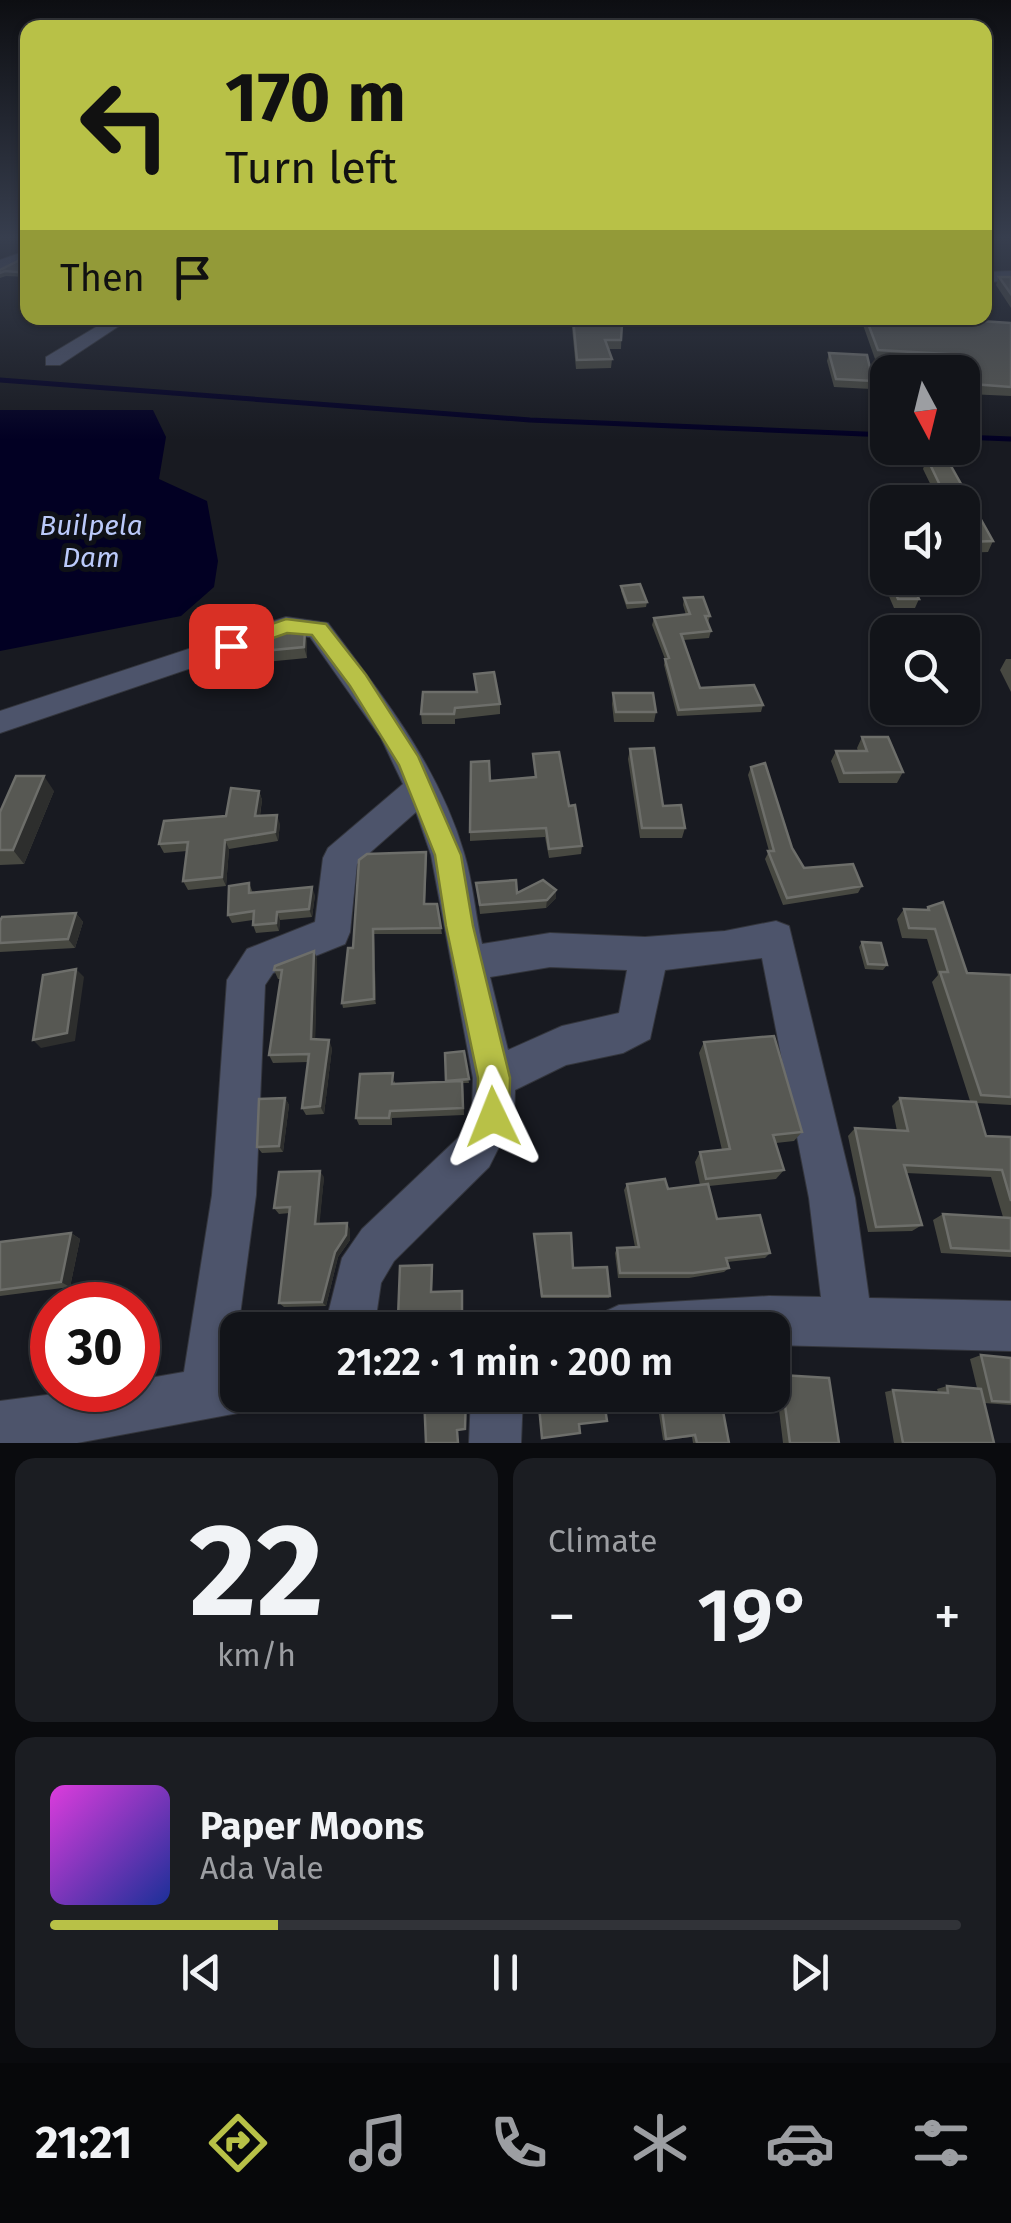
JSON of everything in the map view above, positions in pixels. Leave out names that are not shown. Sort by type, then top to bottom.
[{"type":"street","points":[[53,362],[111,325]]},
{"type":"street","points":[[0,722],[286,626],[301,625],[318,629],[394,734],[422,787],[448,855],[494,1078],[493,1117],[474,1152],[378,1245],[359,1276],[353,1312]]},
{"type":"street","points":[[227,1312],[246,980],[260,961],[332,932],[336,923],[336,866],[340,858],[422,787]]},
{"type":"street","points":[[470,963],[550,950],[645,954],[725,948],[776,938],[832,1198],[848,1321]]},
{"type":"street","points":[[494,1078],[562,1046],[623,1034],[636,1026],[646,980],[645,954]]},
{"type":"street","points":[[790,1320],[1011,1326]]},
{"type":"street","points":[[0,1427],[92,1415],[220,1389]]},
{"type":"street","points":[[494,1443],[496,1412]]},
{"type":"water","name":"Builpela Dam","points":[[0,410],[153,410],[166,437],[159,479],[207,501],[218,561],[214,587],[181,616],[0,651]]},
{"type":"building","points":[[1011,323],[1011,387],[980,385],[980,355],[878,350],[869,325]]},
{"type":"building","points":[[574,325],[622,325],[621,340],[605,340],[612,359],[577,360]]},
{"type":"building","points":[[829,353],[867,355],[870,381],[836,379]]},
{"type":"building","points":[[930,465],[950,465],[962,485],[940,485]]},
{"type":"building","points":[[980,518],[993,541],[980,542]]},
{"type":"building","points":[[640,584],[647,602],[627,603],[621,586]]},
{"type":"building","points":[[896,595],[917,595],[919,599],[898,599]]},
{"type":"building","points":[[703,597],[711,631],[681,634],[700,688],[754,685],[763,705],[679,710],[665,659],[669,658],[654,618],[690,614],[684,598]]},
{"type":"building","points":[[286,628],[305,630],[304,647],[262,651],[263,636]]},
{"type":"building","points":[[494,672],[500,704],[455,708],[454,714],[421,714],[423,692],[477,692],[474,674]]},
{"type":"building","points":[[613,693],[653,693],[656,712],[616,712]]},
{"type":"building","points":[[862,737],[888,737],[903,772],[844,773],[836,751],[867,751]]},
{"type":"building","points":[[654,748],[663,806],[681,805],[685,828],[642,828],[630,749]]},
{"type":"building","points":[[559,752],[569,806],[575,805],[582,846],[549,849],[546,828],[470,832],[471,762],[489,761],[490,781],[536,777],[533,754]]},
{"type":"building","points":[[765,763],[792,848],[804,868],[853,864],[862,886],[787,898],[768,851],[774,851],[751,767]]},
{"type":"building","points":[[16,776],[44,776],[13,850],[0,850],[0,812]]},
{"type":"building","points":[[231,788],[259,791],[255,816],[277,815],[275,832],[225,840],[222,877],[183,881],[188,842],[159,844],[164,821],[226,816]]},
{"type":"building","points":[[426,852],[424,904],[437,904],[441,928],[373,929],[374,999],[342,1003],[348,948],[353,948],[359,860],[367,854]]},
{"type":"building","points":[[516,880],[517,893],[543,880],[556,890],[547,900],[480,905],[476,883]]},
{"type":"building","points":[[249,883],[249,893],[312,887],[309,909],[277,912],[276,923],[253,925],[254,911],[228,915],[229,886]]},
{"type":"building","points":[[943,902],[967,973],[1011,975],[1011,1097],[981,1095],[940,972],[948,972],[935,929],[909,928],[904,909],[929,910],[928,907]]},
{"type":"building","points":[[76,913],[68,939],[0,943],[2,917]]},
{"type":"building","points":[[862,942],[881,943],[887,965],[868,964]]},
{"type":"building","points":[[314,951],[311,1039],[329,1040],[320,1106],[302,1108],[309,1054],[269,1055],[282,970],[274,970],[275,966]]},
{"type":"building","points":[[76,969],[67,1033],[33,1040],[43,975]]},
{"type":"building","points":[[774,1036],[802,1132],[773,1135],[784,1170],[706,1179],[700,1152],[730,1149],[704,1042]]},
{"type":"building","points":[[464,1051],[469,1079],[446,1081],[445,1053]]},
{"type":"building","points":[[393,1073],[392,1084],[462,1081],[463,1108],[390,1111],[389,1118],[356,1118],[360,1074]]},
{"type":"building","points":[[285,1098],[279,1146],[257,1147],[259,1099]]},
{"type":"building","points":[[900,1098],[976,1102],[986,1136],[1011,1137],[1011,1201],[1002,1170],[904,1165],[922,1225],[876,1227],[855,1128],[908,1131]]},
{"type":"building","points":[[320,1171],[315,1224],[347,1223],[346,1235],[335,1252],[322,1302],[279,1303],[290,1207],[274,1208],[279,1172]]},
{"type":"building","points":[[665,1179],[668,1189],[708,1184],[717,1219],[760,1215],[770,1253],[726,1258],[729,1268],[693,1273],[620,1273],[617,1248],[639,1247],[627,1184]]},
{"type":"building","points":[[943,1214],[1011,1218],[1011,1251],[951,1248]]},
{"type":"building","points":[[71,1233],[61,1282],[30,1282],[30,1286],[0,1290],[0,1242]]},
{"type":"building","points":[[571,1233],[573,1268],[607,1267],[610,1296],[542,1296],[534,1234]]},
{"type":"building","points":[[432,1265],[431,1292],[462,1291],[462,1312],[398,1312],[400,1266]]},
{"type":"building","points":[[981,1355],[1011,1358],[1011,1402],[992,1401]]},
{"type":"building","points":[[790,1376],[829,1378],[839,1443],[790,1443],[786,1412],[790,1412]]},
{"type":"building","points":[[947,1386],[981,1389],[994,1443],[903,1443],[893,1390],[948,1393]]},
{"type":"building","points":[[425,1412],[466,1412],[465,1429],[457,1430],[458,1443],[426,1443]]},
{"type":"building","points":[[540,1412],[606,1412],[607,1421],[579,1424],[580,1433],[542,1438]]},
{"type":"building","points":[[662,1412],[723,1412],[729,1443],[697,1443],[695,1435],[666,1439]]},
{"type":"waterway","points":[[0,380],[530,420],[870,434]]},
{"type":"waterway","points":[[980,438],[1011,439]]},
{"type":"route","points":[[231,646],[286,626],[318,629],[358,681],[410,762],[448,855],[494,1078],[493,1117]]}]
